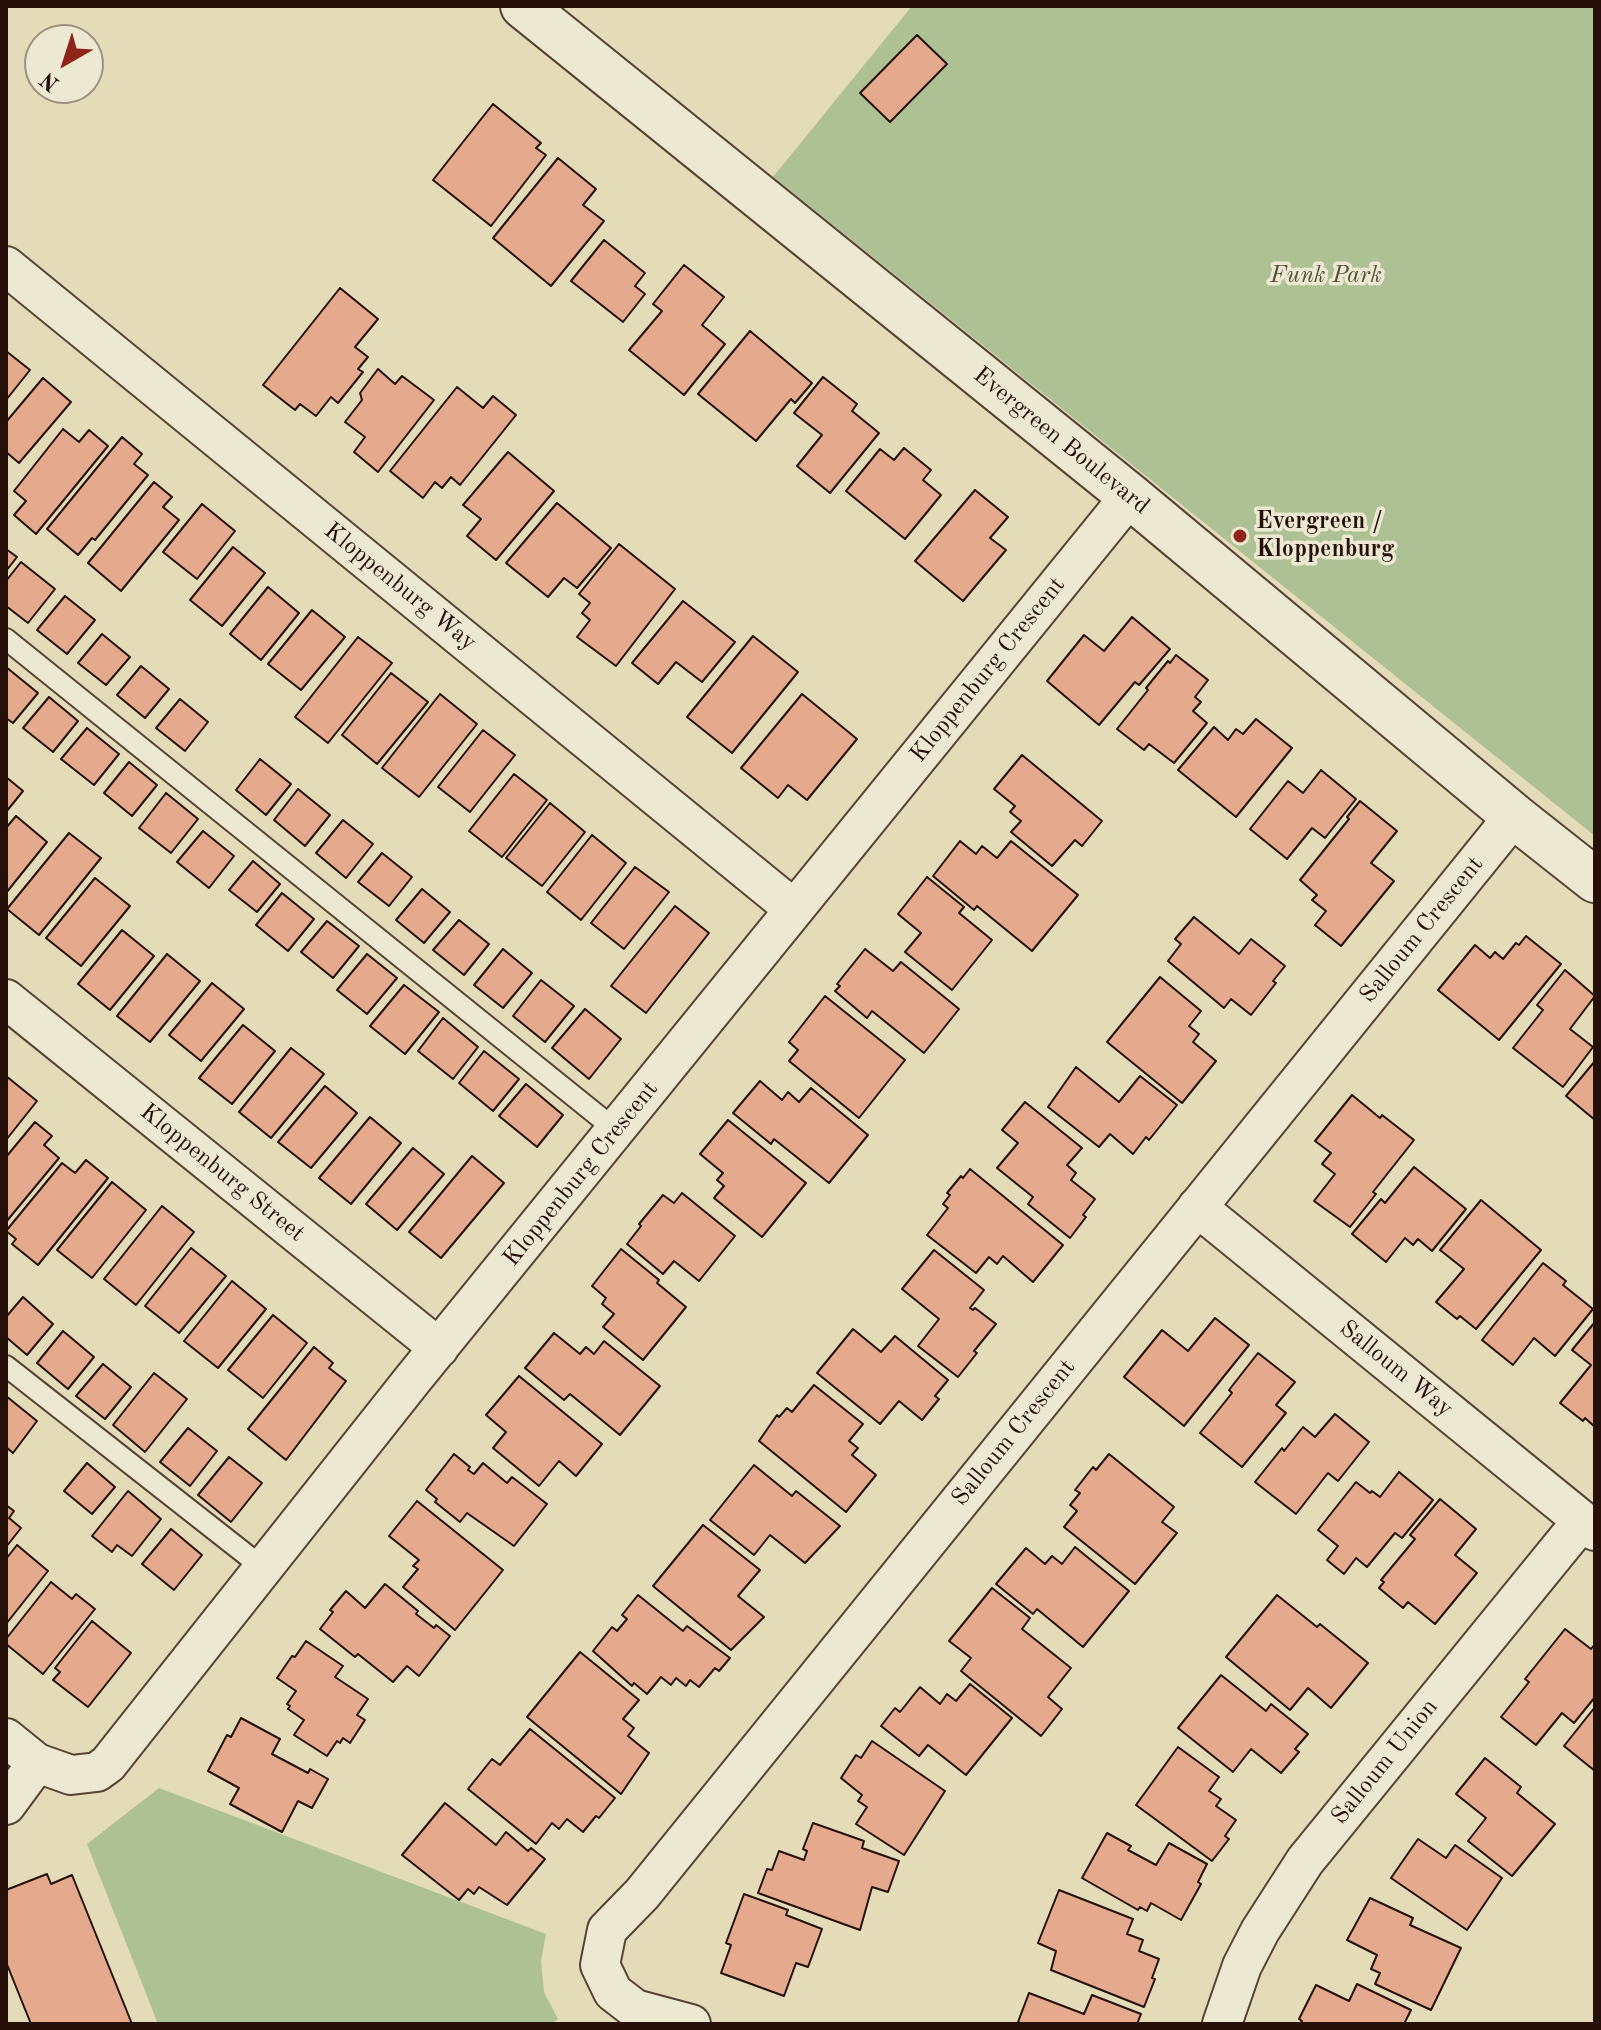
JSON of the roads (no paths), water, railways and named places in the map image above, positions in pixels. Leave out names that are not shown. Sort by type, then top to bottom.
[{"type":"street","name":"Evergreen Boulevard","points":[[530,8],[1130,496],[1595,880]]},
{"type":"street","name":"Kloppenburg Way","points":[[6,266],[794,909]]},
{"type":"street","name":"Kloppenburg Crescent","points":[[6,1738],[37,1763],[71,1775],[97,1772],[108,1764],[262,1567],[1130,496]]},
{"type":"street","name":"Salloum Crescent","points":[[691,2024],[635,2009],[613,1992],[600,1965],[607,1930],[642,1894],[1514,816]]},
{"type":"street","name":"Kloppenburg Street","points":[[6,999],[439,1348]]},
{"type":"street","name":"Salloum Way","points":[[1197,1207],[1588,1526]]},
{"type":"street","name":"Salloum Union","points":[[1222,2024],[1242,1966],[1260,1931],[1305,1861],[1588,1526]]},
{"type":"street","points":[[6,1805],[37,1763]]},
{"type":"lane","points":[[6,639],[617,1131]]},
{"type":"lane","points":[[6,1366],[262,1567]]},
{"type":"place","name":"Evergreen / Kloppenburg","points":[[1240,536]]},
{"type":"park label","name":"Funk Park","points":[[1326,276]]}]
